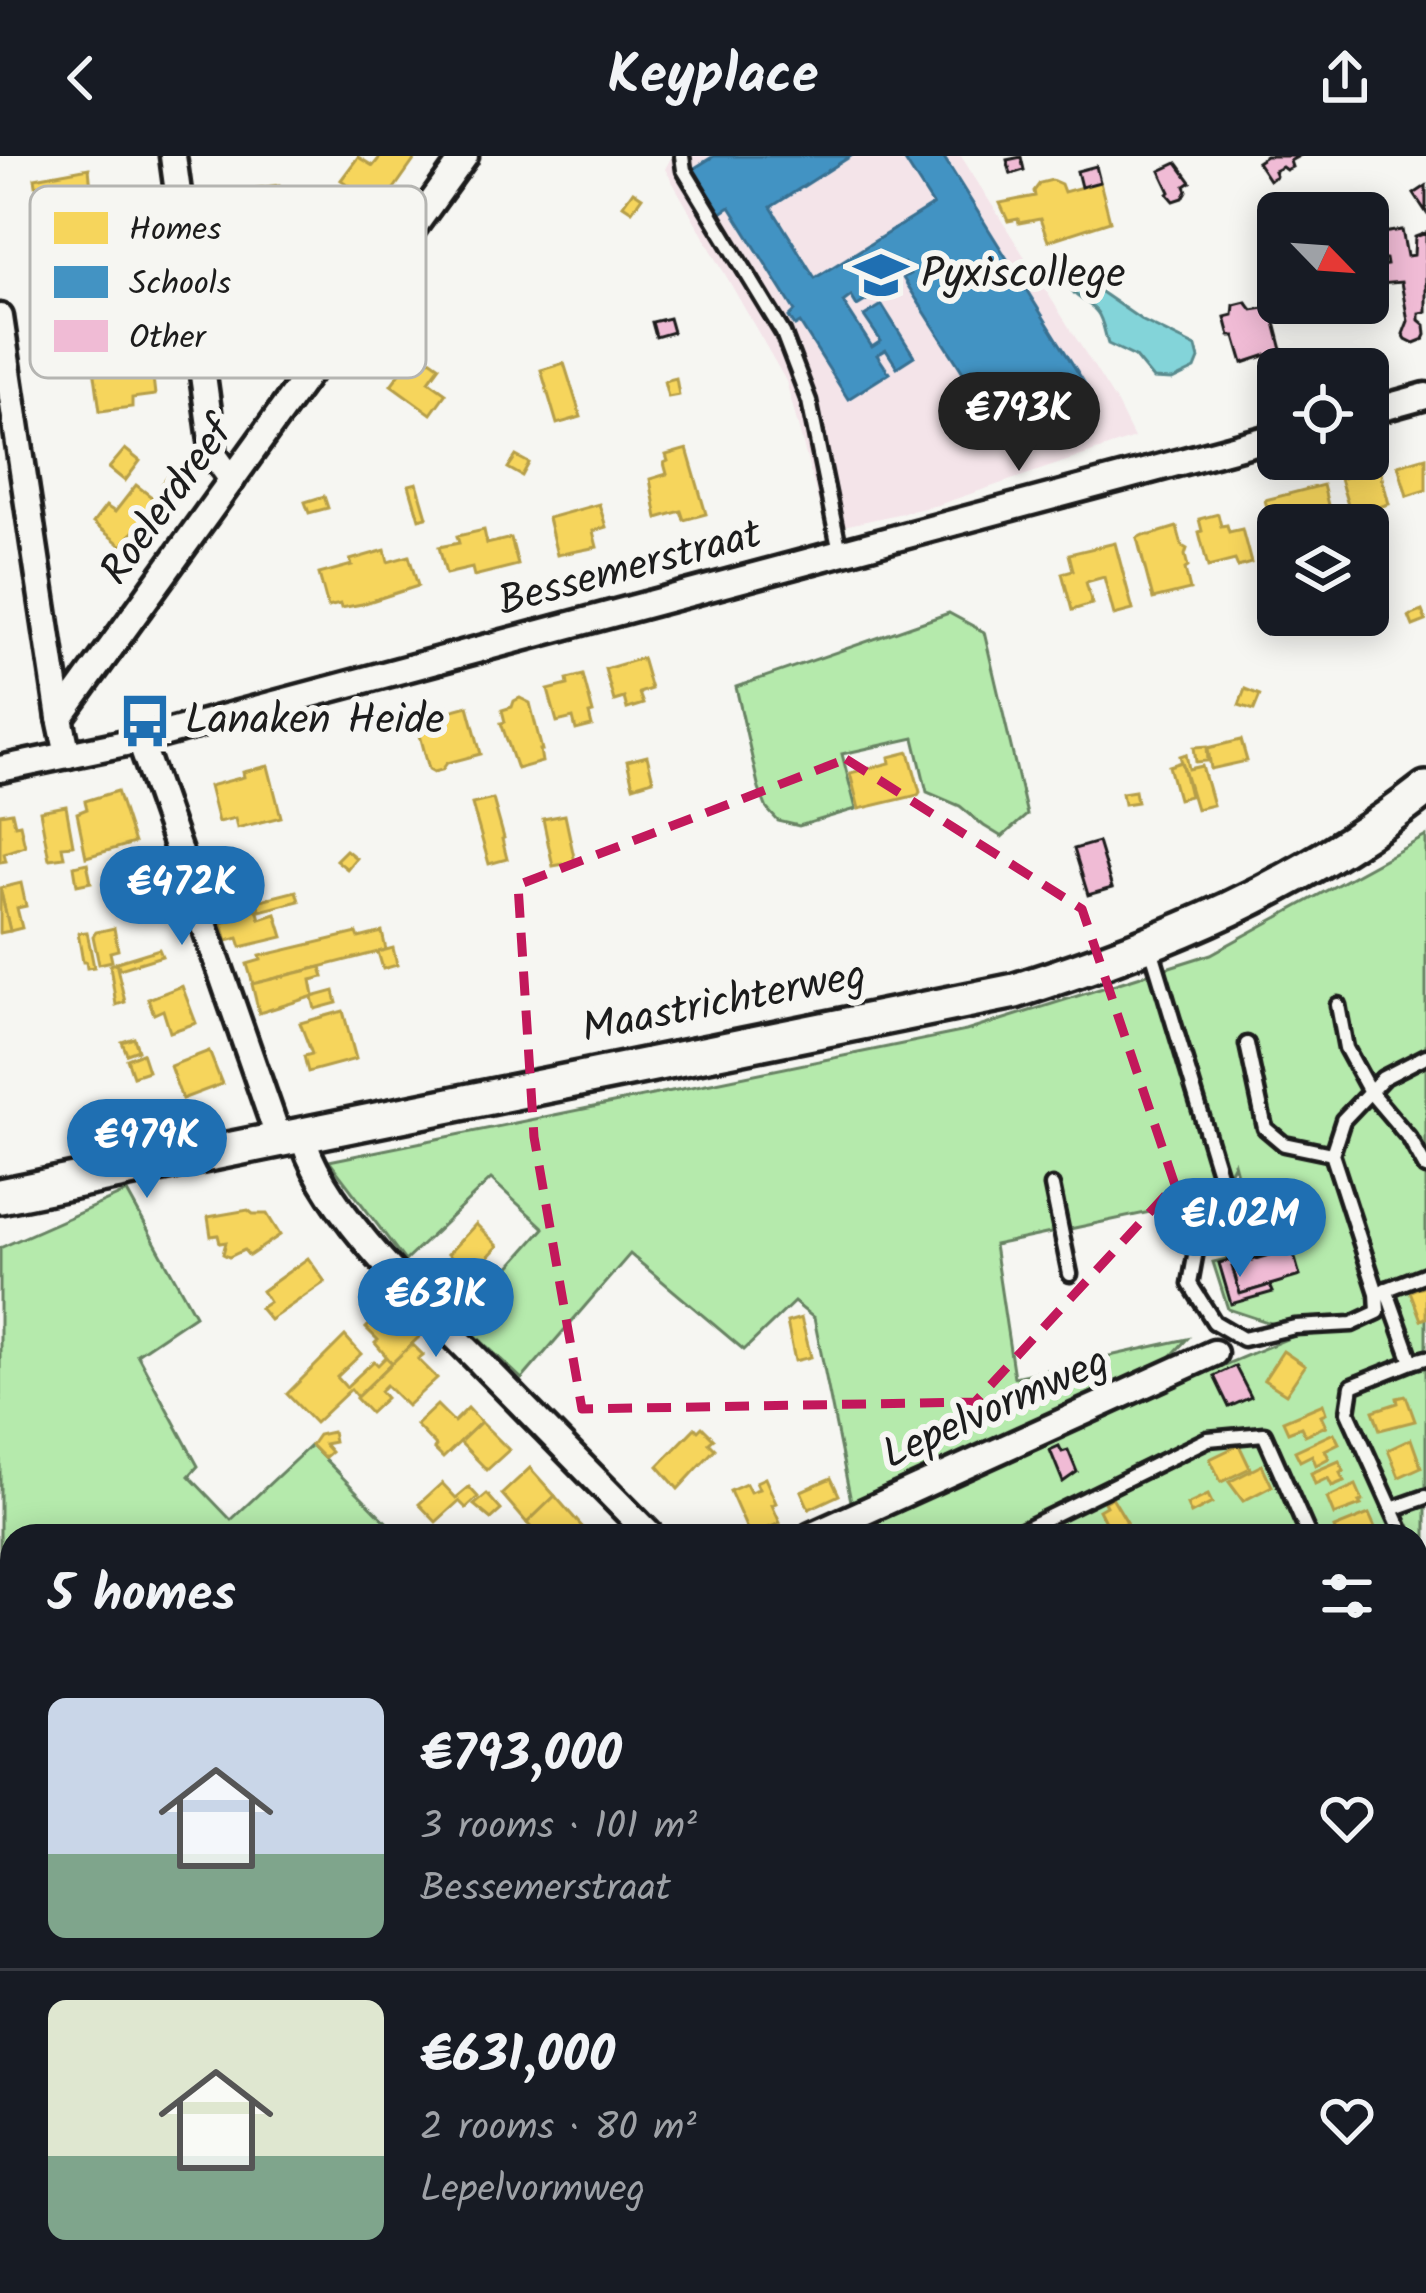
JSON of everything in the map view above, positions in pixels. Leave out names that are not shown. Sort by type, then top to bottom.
[{"type":"main road","name":"Maastrichterweg","points":[[0,1196],[1015,991],[1150,945],[1261,895],[1319,863],[1426,789]]},
{"type":"street","points":[[173,156],[177,186]]},
{"type":"street","name":"Roelerdreef","points":[[426,210],[465,156]]},
{"type":"street","points":[[0,316],[68,755]]},
{"type":"street","points":[[203,378],[214,455],[232,480]]},
{"type":"street","name":"Roelerdreef","points":[[60,718],[305,378]]},
{"type":"street","points":[[1389,406],[1426,396]]},
{"type":"street","name":"Bessemerstraat","points":[[0,769],[140,740],[1257,442]]},
{"type":"street","points":[[140,740],[291,1137],[398,1278],[639,1524]]},
{"type":"street","name":"Lepelvormweg","points":[[837,1524],[1214,1353]]},
{"type":"lane","points":[[682,156],[684,170],[783,333],[809,401],[840,553]]},
{"type":"lane","points":[[1150,945],[1232,1216],[1196,1250],[1190,1284],[1214,1322],[1243,1339]]},
{"type":"lane","points":[[1337,1005],[1346,1048],[1370,1092],[1410,1138],[1426,1168]]},
{"type":"lane","points":[[1247,1044],[1265,1128],[1284,1144],[1332,1154]]},
{"type":"lane","points":[[1398,1524],[1348,1412],[1352,1386],[1419,1360],[1382,1291],[1332,1154],[1343,1120],[1383,1078],[1426,1056]]},
{"type":"lane","points":[[1052,1186],[1070,1274]]},
{"type":"lane","points":[[1382,1291],[1426,1274]]},
{"type":"lane","points":[[1214,1353],[1243,1339],[1294,1327],[1352,1324],[1378,1312],[1382,1291]]},
{"type":"lane","points":[[1034,1524],[1208,1439],[1264,1434],[1305,1524]]},
{"type":"lane","points":[[1392,1510],[1426,1497]]},
{"type":"highlighted area","points":[[846,759],[1082,909],[1175,1185],[975,1402],[582,1409],[534,1137],[518,885]]},
{"type":"shaded area","name":"Pyxiscollege","points":[[672,156],[961,156],[1115,400],[1134,438],[938,505],[826,530],[786,381],[665,169]]},
{"type":"green space","points":[[949,613],[984,632],[1027,815],[1002,837],[960,806],[927,792],[914,738],[842,754],[856,809],[799,826],[778,821],[759,789],[736,687]]},
{"type":"green space","points":[[1426,836],[1426,1524],[858,1524],[968,1472],[1301,1333],[1228,1309],[1213,1262],[1257,1252],[1234,1163],[1197,1236],[1197,1202],[994,1245],[1014,1377],[1187,1339],[1163,1365],[852,1506],[814,1318],[794,1302],[744,1350],[630,1254],[522,1379],[461,1322],[544,1228],[491,1179],[405,1261],[329,1161],[966,1031],[1211,954]]},
{"type":"green space","points":[[127,1192],[195,1315],[137,1354],[198,1466],[189,1476],[231,1520],[311,1445],[388,1524],[0,1524],[0,1248]]},
{"type":"water","points":[[1076,275],[1143,321],[1196,347],[1195,369],[1172,380],[1153,379],[1135,357],[1108,344],[1099,315],[1070,286],[1067,279]]},
{"type":"building: Homes","points":[[381,156],[417,156],[396,186],[350,186],[341,180],[358,157],[373,166]]},
{"type":"building: Homes","points":[[89,168],[91,186],[36,186],[35,178]]},
{"type":"building: Homes","points":[[1052,180],[1064,192],[1100,182],[1110,221],[1048,241],[1040,219],[1008,221],[1000,203],[1035,196],[1040,183]]},
{"type":"building: Homes","points":[[633,191],[642,197],[632,211],[623,205]]},
{"type":"building: Homes","points":[[426,356],[440,366],[429,381],[446,393],[431,414],[391,385],[396,378],[426,378]]},
{"type":"building: Homes","points":[[564,363],[581,417],[557,424],[541,370]]},
{"type":"building: Homes","points":[[95,378],[153,378],[155,395],[132,398],[132,407],[100,411]]},
{"type":"building: Homes","points":[[676,378],[679,395],[668,397],[664,381]]},
{"type":"building: Homes","points":[[125,449],[140,461],[125,481],[109,468]]},
{"type":"building: Homes","points":[[687,449],[706,514],[684,520],[681,511],[657,518],[650,479],[667,474],[666,455]]},
{"type":"building: Homes","points":[[516,456],[529,463],[522,476],[508,468]]},
{"type":"building: Homes","points":[[1426,457],[1426,490],[1407,496],[1398,465]]},
{"type":"building: Homes","points":[[176,466],[186,474],[172,492],[162,484]]},
{"type":"building: Homes","points":[[1340,480],[1383,480],[1389,504],[1348,504]]},
{"type":"building: Homes","points":[[417,483],[427,517],[419,519],[409,485]]},
{"type":"building: Homes","points":[[136,485],[157,501],[122,546],[93,523],[106,506],[115,512]]},
{"type":"building: Homes","points":[[1323,485],[1328,504],[1266,504],[1265,500]]},
{"type":"building: Homes","points":[[324,496],[328,508],[309,513],[305,502]]},
{"type":"building: Homes","points":[[599,504],[606,527],[593,531],[597,547],[557,555],[548,518]]},
{"type":"building: Homes","points":[[1218,514],[1221,526],[1227,525],[1229,532],[1242,529],[1251,563],[1238,567],[1235,560],[1208,567],[1199,519]]},
{"type":"building: Homes","points":[[1177,527],[1187,549],[1190,590],[1153,599],[1137,538]]},
{"type":"building: Homes","points":[[484,530],[487,544],[511,538],[518,565],[474,576],[472,568],[446,574],[439,547],[459,543],[457,536]]},
{"type":"building: Homes","points":[[1115,543],[1133,610],[1114,615],[1104,577],[1086,582],[1092,604],[1072,610],[1062,573],[1073,570],[1069,554]]},
{"type":"building: Homes","points":[[385,550],[388,562],[409,556],[418,586],[362,604],[328,607],[319,574]]},
{"type":"building: Homes","points":[[1422,611],[1426,621],[1413,626],[1409,616]]},
{"type":"building: Homes","points":[[642,658],[651,689],[639,693],[643,704],[627,709],[624,698],[614,701],[605,669]]},
{"type":"building: Homes","points":[[583,675],[592,726],[576,730],[573,718],[557,722],[548,690]]},
{"type":"building: Homes","points":[[1245,689],[1260,695],[1254,710],[1239,705]]},
{"type":"building: Homes","points":[[520,698],[530,703],[542,762],[517,769],[501,723],[505,722],[502,710]]},
{"type":"building: Homes","points":[[468,706],[481,754],[447,763],[434,772],[429,769],[416,720]]},
{"type":"building: Homes","points":[[1241,740],[1247,761],[1211,769],[1208,748]]},
{"type":"building: Homes","points":[[1207,746],[1208,761],[1196,762],[1194,747]]},
{"type":"building: Homes","points":[[909,752],[918,795],[859,809],[850,773],[890,763],[889,757]]},
{"type":"building: Homes","points":[[1186,754],[1189,769],[1202,766],[1213,805],[1196,809],[1180,756]]},
{"type":"building: Homes","points":[[647,756],[653,780],[633,786],[627,761]]},
{"type":"building: Homes","points":[[1182,762],[1190,796],[1178,799],[1169,766]]},
{"type":"building: Homes","points":[[268,766],[281,817],[237,828],[235,818],[218,822],[209,786]]},
{"type":"building: Homes","points":[[117,791],[134,843],[86,857],[77,813],[87,809],[85,801]]},
{"type":"building: Homes","points":[[1135,791],[1137,802],[1124,804],[1122,793]]},
{"type":"building: Homes","points":[[493,799],[507,859],[489,864],[472,804]]},
{"type":"building: Homes","points":[[66,806],[73,845],[62,846],[64,857],[49,859],[40,811]]},
{"type":"building: Homes","points":[[12,812],[25,846],[4,853],[6,861],[0,862],[0,814]]},
{"type":"building: Homes","points":[[565,815],[575,862],[553,866],[543,819]]},
{"type":"building: Homes","points":[[346,850],[356,858],[347,869],[336,860]]},
{"type":"building: Homes","points":[[87,863],[91,882],[77,885],[74,866]]},
{"type":"building: Homes","points":[[21,883],[26,906],[17,908],[22,928],[10,931],[0,888]]},
{"type":"building: Homes","points":[[168,887],[173,900],[155,905],[150,893]]},
{"type":"building: Homes","points":[[0,888],[10,931],[0,933]]},
{"type":"building: Homes","points":[[296,891],[299,901],[260,911],[257,901]]},
{"type":"building: Homes","points":[[257,909],[260,919],[276,914],[283,937],[241,947],[238,938],[227,941],[222,923]]},
{"type":"building: Homes","points":[[114,928],[118,950],[110,952],[112,961],[99,964],[93,936]]},
{"type":"building: Homes","points":[[87,932],[94,967],[87,968],[78,933]]},
{"type":"building: Homes","points":[[382,932],[386,950],[253,984],[247,964],[261,960],[260,956],[357,933],[359,938]]},
{"type":"building: Homes","points":[[393,948],[397,965],[383,969],[378,952]]},
{"type":"building: Homes","points":[[159,949],[162,956],[120,969],[117,962]]},
{"type":"building: Homes","points":[[116,963],[125,1002],[116,1005],[110,965]]},
{"type":"building: Homes","points":[[321,967],[324,977],[311,980],[314,996],[259,1013],[252,984]]},
{"type":"building: Homes","points":[[182,986],[196,1023],[170,1032],[163,1010],[154,1014],[148,999]]},
{"type":"building: Homes","points":[[334,991],[337,1003],[315,1009],[312,997]]},
{"type":"building: Homes","points":[[343,1011],[356,1059],[308,1072],[304,1056],[312,1054],[300,1023]]},
{"type":"building: Homes","points":[[134,1038],[138,1050],[127,1054],[122,1042]]},
{"type":"building: Homes","points":[[209,1051],[222,1084],[182,1099],[170,1066]]},
{"type":"building: Homes","points":[[142,1053],[148,1071],[133,1076],[127,1059]]},
{"type":"building: Homes","points":[[248,1210],[267,1214],[280,1235],[249,1256],[244,1250],[229,1257],[223,1254],[226,1242],[211,1236],[208,1217]]},
{"type":"building: Homes","points":[[476,1224],[498,1246],[470,1276],[448,1254]]},
{"type":"building: Homes","points":[[308,1258],[325,1282],[270,1320],[260,1308],[269,1302],[262,1291]]},
{"type":"building: Homes","points":[[1426,1285],[1426,1318],[1421,1320],[1410,1291]]},
{"type":"building: Homes","points":[[389,1305],[420,1336],[392,1363],[366,1328]]},
{"type":"building: Homes","points":[[801,1318],[811,1357],[795,1361],[787,1322]]},
{"type":"building: Homes","points":[[345,1336],[361,1354],[337,1377],[346,1387],[374,1361],[378,1365],[386,1357],[392,1363],[357,1397],[351,1389],[315,1423],[287,1394]]},
{"type":"building: Homes","points":[[412,1344],[423,1355],[418,1359],[437,1378],[407,1406],[386,1385],[380,1391],[386,1398],[370,1413],[356,1398]]},
{"type":"building: Homes","points":[[1283,1351],[1305,1366],[1286,1394],[1264,1380]]},
{"type":"building: Homes","points":[[1406,1396],[1415,1421],[1380,1430],[1373,1411]]},
{"type":"building: Homes","points":[[1323,1404],[1326,1426],[1305,1435],[1301,1427],[1288,1432],[1283,1421]]},
{"type":"building: Homes","points":[[437,1405],[454,1422],[468,1408],[481,1422],[443,1458],[416,1425]]},
{"type":"building: Homes","points":[[481,1422],[509,1450],[487,1470],[460,1442]]},
{"type":"building: Homes","points":[[702,1427],[714,1439],[709,1443],[715,1449],[678,1489],[658,1466],[695,1428]]},
{"type":"building: Homes","points":[[332,1432],[334,1442],[324,1444],[331,1452],[324,1458],[311,1445],[318,1435]]},
{"type":"building: Homes","points":[[1334,1433],[1339,1443],[1325,1450],[1329,1458],[1316,1465],[1312,1455],[1300,1461],[1295,1451]]},
{"type":"building: Homes","points":[[1411,1439],[1421,1467],[1399,1477],[1388,1450]]},
{"type":"building: Homes","points":[[1239,1445],[1250,1468],[1221,1482],[1210,1459]]},
{"type":"building: Homes","points":[[1339,1461],[1344,1481],[1332,1486],[1328,1478],[1315,1484],[1311,1473]]},
{"type":"building: Homes","points":[[1262,1465],[1272,1486],[1243,1501],[1229,1482]]},
{"type":"building: Homes","points":[[530,1468],[555,1496],[527,1523],[502,1494]]},
{"type":"building: Homes","points":[[765,1478],[780,1523],[745,1524],[730,1491],[746,1484],[750,1492],[759,1489],[756,1482]]},
{"type":"building: Homes","points":[[831,1478],[839,1495],[809,1509],[801,1491]]},
{"type":"building: Homes","points":[[442,1483],[456,1498],[469,1487],[478,1497],[466,1508],[459,1501],[436,1522],[419,1504]]},
{"type":"building: Homes","points":[[1356,1485],[1361,1505],[1334,1515],[1327,1498]]},
{"type":"building: Homes","points":[[487,1494],[501,1510],[491,1519],[474,1505]]},
{"type":"building: Homes","points":[[1208,1495],[1212,1503],[1191,1514],[1187,1505]]},
{"type":"building: Homes","points":[[555,1496],[580,1524],[528,1524]]},
{"type":"building: Homes","points":[[1112,1497],[1127,1522],[1106,1524],[1099,1510],[1106,1506],[1104,1502]]},
{"type":"building: Homes","points":[[1369,1514],[1373,1524],[1344,1524]]},
{"type":"building: Schools","name":"Pyxiscollege","points":[[714,156],[851,156],[771,207],[815,278],[933,205],[902,156],[943,156],[1090,392],[1050,417],[1057,430],[1046,435],[1040,423],[1008,443],[903,278],[910,274],[904,263],[873,282],[880,292],[857,306],[851,296],[843,302],[872,347],[881,341],[864,316],[882,305],[914,356],[897,367],[886,350],[877,355],[889,373],[848,399],[800,323],[795,326],[789,317],[795,311],[730,207],[721,213],[693,169]]},
{"type":"building: Other","points":[[1266,156],[1299,156],[1290,161],[1292,167],[1274,171],[1276,176],[1269,180],[1257,162]]},
{"type":"building: Other","points":[[1021,157],[1024,170],[1011,174],[1007,160]]},
{"type":"building: Other","points":[[1177,163],[1191,182],[1183,198],[1174,201],[1160,171]]},
{"type":"building: Other","points":[[1096,166],[1100,182],[1081,187],[1077,171]]},
{"type":"building: Other","points":[[1426,186],[1426,212],[1414,194]]},
{"type":"building: Other","points":[[1402,230],[1407,256],[1414,255],[1415,237],[1426,233],[1426,312],[1419,313],[1419,320],[1426,335],[1414,343],[1403,334],[1408,321],[1401,282],[1389,283],[1389,232]]},
{"type":"building: Other","points":[[1246,302],[1257,309],[1257,324],[1275,324],[1281,348],[1257,348],[1257,358],[1243,363],[1225,317],[1233,315],[1234,305]]},
{"type":"building: Other","points":[[669,318],[673,332],[656,337],[652,322]]},
{"type":"building: Other","points":[[1098,842],[1112,888],[1088,895],[1074,849]]},
{"type":"building: Other","points":[[1292,1248],[1300,1276],[1240,1294],[1232,1266]]},
{"type":"building: Other","points":[[1260,1251],[1262,1256],[1232,1266],[1240,1294],[1270,1285],[1273,1292],[1231,1304],[1219,1263]]},
{"type":"building: Other","points":[[1235,1366],[1251,1397],[1229,1407],[1214,1376]]},
{"type":"building: Other","points":[[1059,1446],[1062,1452],[1068,1450],[1077,1472],[1063,1482],[1050,1450]]},
{"type":"place","name":"Pyxiscollege","points":[[881,275]]},
{"type":"place","name":"Lanaken Heide","points":[[145,721]]}]
